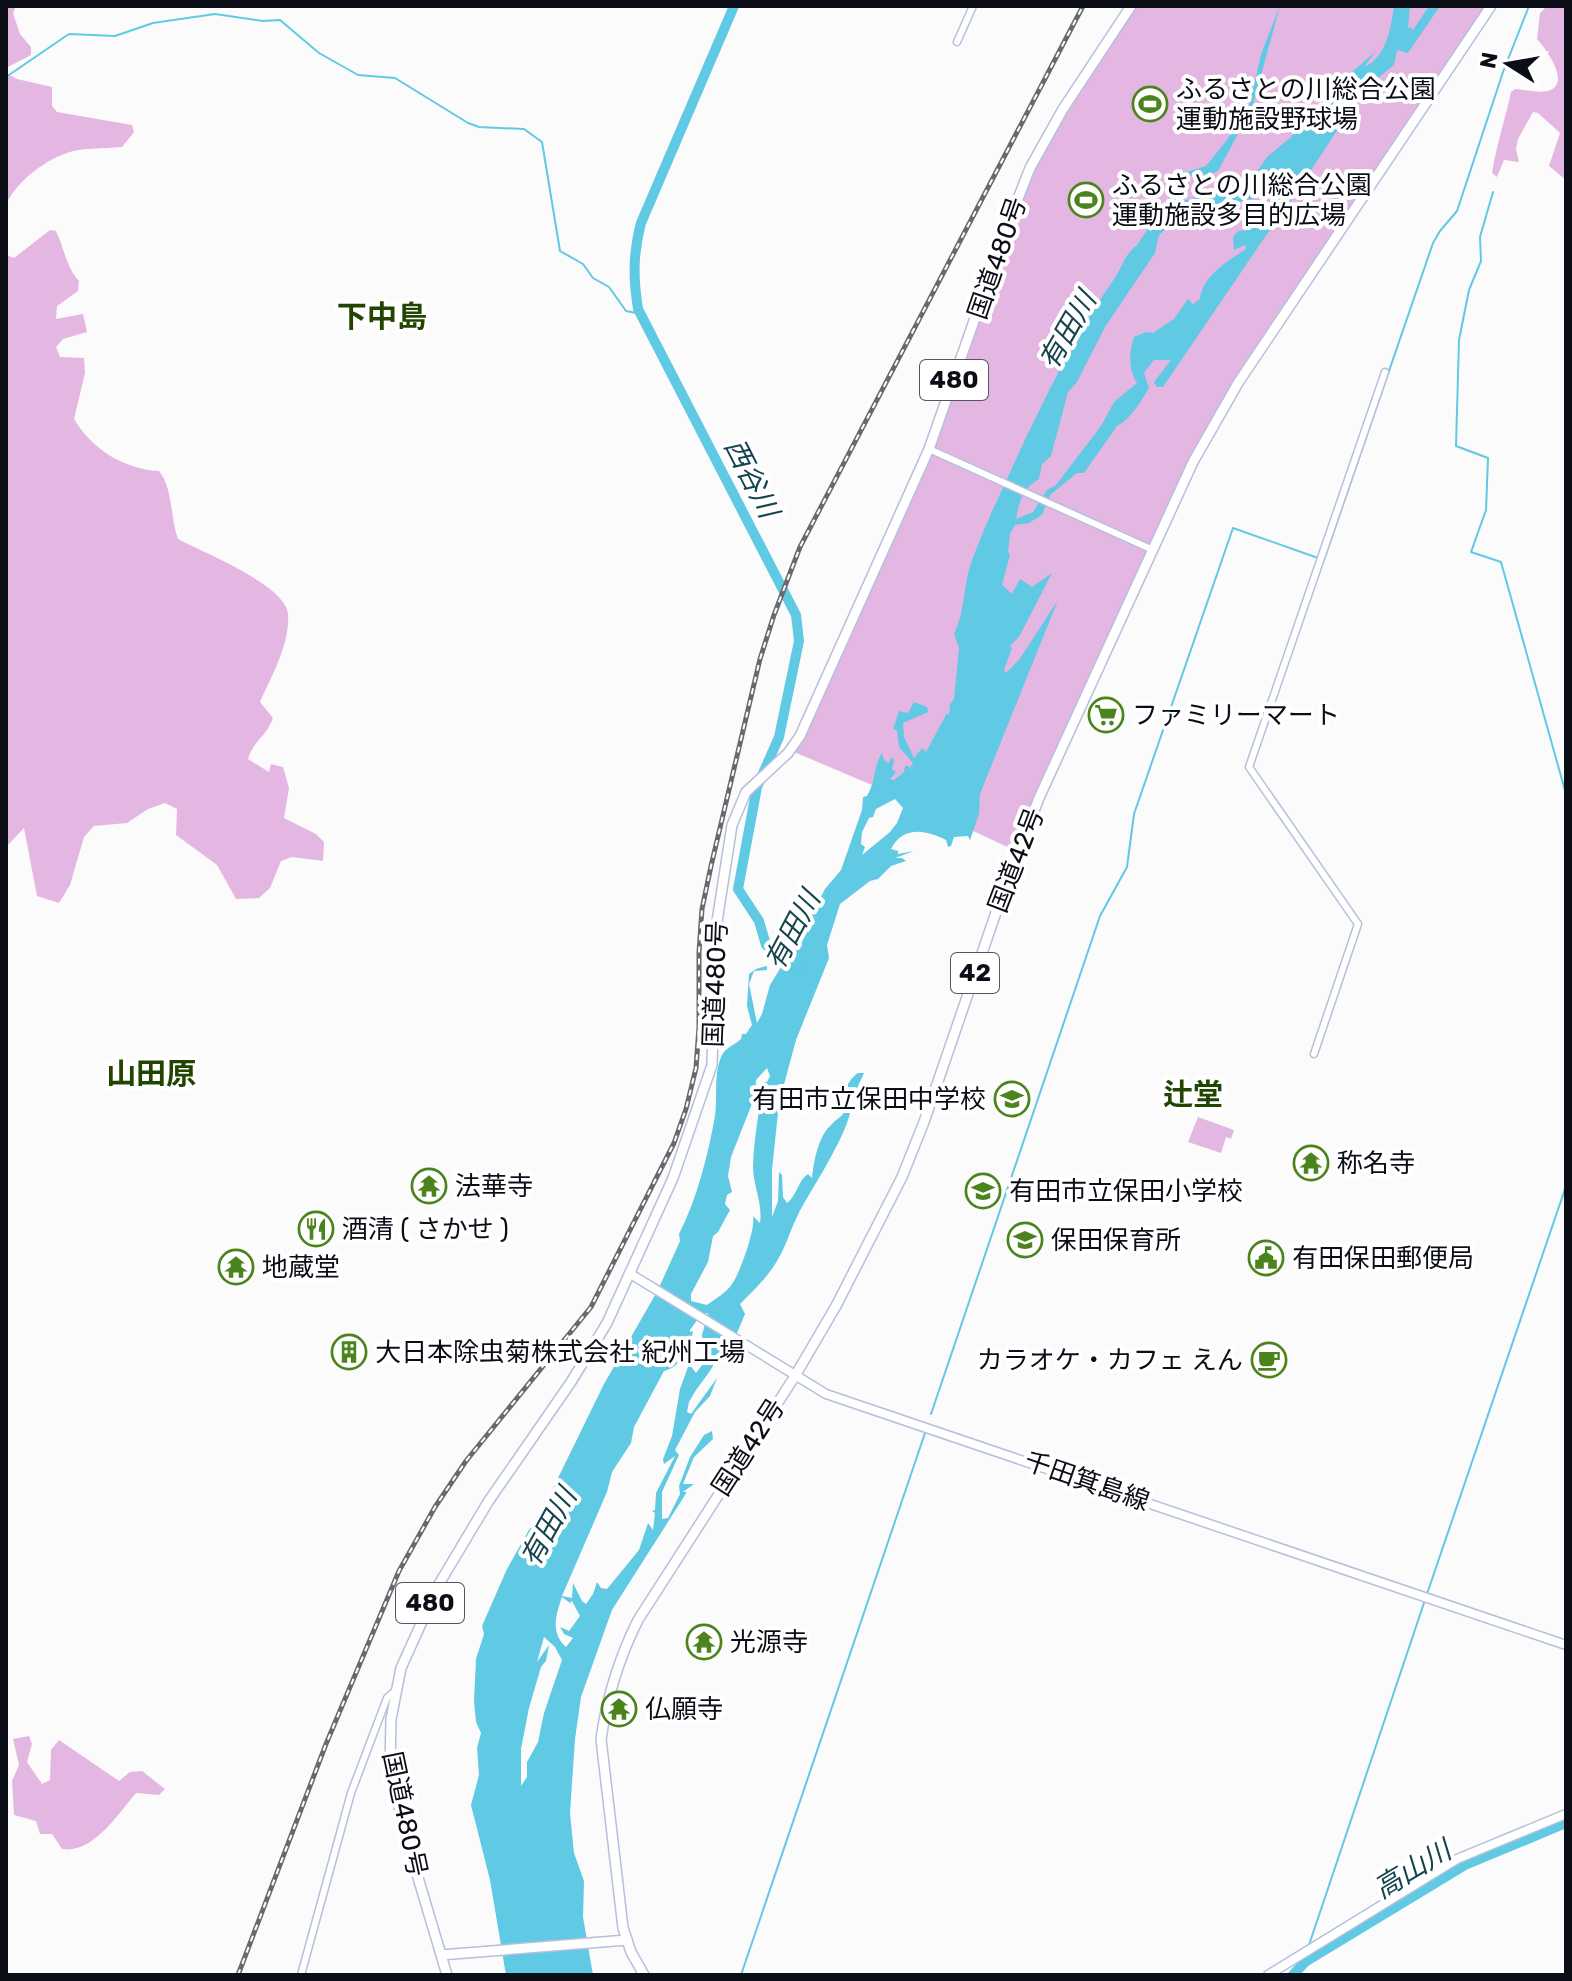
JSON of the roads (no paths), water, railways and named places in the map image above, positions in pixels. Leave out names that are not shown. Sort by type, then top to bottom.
[{"type":"highway","name":"国道480号","points":[[447,1975],[446,1954],[405,1834],[390,1768],[389,1742],[396,1690],[411,1642],[439,1584],[522,1449],[596,1342],[632,1274],[675,1171],[712,1065],[716,928],[737,811],[754,782],[783,757],[803,729],[932,450],[1030,168],[1063,109],[1131,6]]},
{"type":"highway","name":"国道42号","points":[[644,1975],[624,1941],[601,1739],[625,1646],[638,1620],[836,1306],[902,1177],[1020,845],[1150,549],[1193,462],[1227,400],[1491,6]]},
{"type":"highway","points":[[446,1954],[624,1941]]},
{"type":"main road","name":"千田箕島線","points":[[632,1274],[826,1394],[1566,1645]]},
{"type":"main road","points":[[1268,1975],[1451,1862],[1566,1814]]},
{"type":"street","points":[[957,42],[973,6]]},
{"type":"street","points":[[1314,1054],[1358,924],[1249,767],[1385,372]]},
{"type":"street","points":[[932,450],[1150,549]]},
{"type":"street","points":[[301,1975],[351,1793],[387,1698],[396,1690]]},
{"type":"water","name":"有田川","points":[[1280,6],[1252,108],[1218,171],[1205,176],[1202,171],[1189,177],[1178,202],[1216,193],[1252,179],[1267,157],[1291,137],[1346,73],[1351,73],[1376,51],[1364,67],[1378,57],[1389,33],[1394,6],[1410,6],[1408,28],[1413,30],[1429,6],[1440,6],[1408,53],[1397,50],[1394,65],[1364,89],[1276,224],[1163,387],[1157,387],[1154,382],[1171,360],[1154,360],[1144,373],[1149,388],[1143,398],[1117,426],[1084,473],[1077,473],[1050,495],[1042,515],[1029,523],[1015,525],[1010,534],[1010,555],[1002,585],[1012,594],[1020,579],[1032,587],[1052,573],[1019,637],[1010,646],[1012,648],[1004,670],[1006,673],[1019,660],[1058,600],[980,794],[979,814],[970,840],[968,836],[954,837],[948,847],[946,840],[923,832],[902,836],[891,849],[898,851],[898,854],[914,851],[895,858],[906,861],[891,866],[878,879],[870,881],[840,904],[827,945],[829,958],[796,1040],[779,1103],[772,1170],[772,1217],[778,1201],[779,1172],[787,1203],[808,1174],[812,1178],[823,1135],[845,1110],[840,1101],[845,1089],[858,1073],[864,1073],[851,1096],[847,1122],[832,1156],[798,1215],[780,1256],[765,1278],[740,1304],[745,1314],[737,1333],[725,1345],[689,1402],[687,1412],[691,1414],[717,1378],[710,1396],[695,1412],[675,1450],[679,1455],[662,1492],[662,1519],[668,1518],[680,1494],[679,1486],[690,1457],[704,1435],[712,1431],[713,1439],[694,1457],[683,1484],[694,1484],[683,1492],[687,1492],[612,1610],[581,1697],[570,1813],[574,1853],[584,1881],[583,1917],[593,1975],[506,1975],[490,1880],[471,1805],[479,1775],[477,1748],[481,1733],[476,1722],[474,1701],[476,1659],[484,1634],[482,1626],[507,1569],[530,1528],[534,1527],[604,1384],[658,1290],[680,1241],[679,1234],[696,1192],[709,1146],[715,1116],[719,1062],[724,1052],[741,1039],[752,1025],[747,1006],[749,974],[756,969],[767,966],[767,970],[754,971],[749,984],[757,1023],[770,985],[825,889],[841,870],[862,810],[863,797],[870,790],[882,753],[888,763],[893,757],[892,769],[896,772],[890,779],[894,780],[904,772],[905,766],[909,769],[913,763],[899,747],[897,730],[893,729],[899,711],[908,713],[914,702],[927,707],[928,712],[903,723],[904,737],[914,758],[922,748],[926,752],[947,713],[949,715],[954,699],[959,648],[954,634],[971,563],[1005,483],[1062,366],[1126,257],[1186,172],[1206,166],[1227,140],[1250,103],[1261,54]],"holes":[[[1281,169],[1288,175],[1275,205],[1254,224],[1255,214],[1248,230],[1238,231],[1233,237],[1234,250],[1245,245],[1246,249],[1211,276],[1200,299],[1193,304],[1188,299],[1174,319],[1153,333],[1146,332],[1134,337],[1130,360],[1137,383],[1114,402],[1101,426],[1056,485],[1047,490],[1033,512],[1016,519],[1023,496],[1039,479],[1042,464],[1051,456],[1068,392],[1077,382],[1105,327],[1155,253],[1159,235],[1177,219],[1191,215],[1190,212],[1252,199]],[[895,799],[903,808],[890,832],[862,855],[865,847],[861,844],[862,832],[869,818],[873,817],[876,809]],[[767,1068],[770,1076],[764,1082],[753,1166],[760,1223],[753,1216],[747,1250],[730,1287],[707,1305],[691,1301],[691,1294],[708,1262],[713,1236],[730,1210],[725,1204],[727,1195],[732,1192],[728,1176],[731,1157],[755,1096],[756,1080]],[[708,1313],[702,1335],[703,1364],[696,1373],[689,1364],[680,1389],[664,1464],[675,1456],[656,1493],[655,1510],[652,1511],[655,1513],[653,1530],[648,1523],[639,1550],[607,1589],[601,1588],[597,1582],[586,1604],[573,1583],[572,1598],[562,1596],[607,1492],[612,1472],[631,1443],[634,1427],[664,1371],[680,1359],[692,1334],[690,1330],[700,1316]],[[562,1597],[570,1603],[572,1601],[580,1616],[569,1631],[560,1627],[564,1634],[573,1638],[566,1647],[556,1630]],[[544,1637],[555,1647],[562,1660],[538,1742],[527,1762],[527,1777],[521,1786],[521,1749],[529,1708],[549,1645],[537,1662]]]},
{"type":"waterway","name":"西谷川","points":[[734,6],[641,223],[635,255],[635,286],[638,309],[796,615],[799,641],[779,737],[757,787],[738,889],[759,921],[766,945],[798,965]]},
{"type":"waterway","points":[[1324,560],[1433,243],[1457,211],[1503,72],[1529,6]]},
{"type":"waterway","points":[[6,77],[69,34],[115,36],[153,23],[215,14],[263,21],[280,20],[319,53],[358,75],[395,78],[468,123],[479,127],[524,129],[542,142],[560,251],[583,264],[593,278],[609,287],[626,311],[641,314]]},
{"type":"waterway","points":[[1493,192],[1480,237],[1481,261],[1469,290],[1459,340],[1456,446],[1488,458],[1486,510],[1471,552],[1501,562],[1566,794]]},
{"type":"waterway","points":[[931,1414],[1100,916],[1127,867],[1134,814],[1233,528],[1318,558]]},
{"type":"waterway","points":[[1427,1594],[1566,1186]]},
{"type":"waterway","points":[[741,1975],[925,1433]]},
{"type":"waterway","points":[[1309,1945],[1425,1600]]},
{"type":"waterway","name":"高山川","points":[[1293,1975],[1305,1962],[1465,1865],[1566,1823]]},
{"type":"waterway","name":"高山川","points":[[1305,1962],[1306,1958]]},
{"type":"railway","points":[[238,1975],[326,1744],[399,1571],[435,1507],[466,1461],[591,1307],[674,1143],[696,1068],[702,909],[760,659],[774,615],[800,547],[1083,6]]},
{"type":"place","name":"ふるさとの川総合公園 運動施設野球場","points":[[1150,104]]},
{"type":"place","name":"ふるさとの川総合公園 運動施設多目的広場","points":[[1086,200]]},
{"type":"place","name":"ファミリーマート","points":[[1106,715]]},
{"type":"place","name":"有田市立保田中学校","points":[[1012,1099]]},
{"type":"place","name":"称名寺","points":[[1311,1163]]},
{"type":"place","name":"法華寺","points":[[429,1186]]},
{"type":"place","name":"有田市立保田小学校","points":[[983,1191]]},
{"type":"place","name":"酒清 ( さかせ )","points":[[316,1229]]},
{"type":"place","name":"保田保育所","points":[[1025,1240]]},
{"type":"place","name":"有田保田郵便局","points":[[1266,1258]]},
{"type":"place","name":"地蔵堂","points":[[236,1267]]},
{"type":"place","name":"大日本除虫菊株式会社 紀州工場","points":[[349,1352]]},
{"type":"place","name":"カラオケ・カフェ えん","points":[[1269,1360]]},
{"type":"place","name":"光源寺","points":[[704,1642]]},
{"type":"place","name":"仏願寺","points":[[619,1709]]},
{"type":"district","name":"下中島","points":[[382,317]]},
{"type":"district","name":"山田原","points":[[151,1074]]},
{"type":"district","name":"辻堂","points":[[1193,1095]]}]
